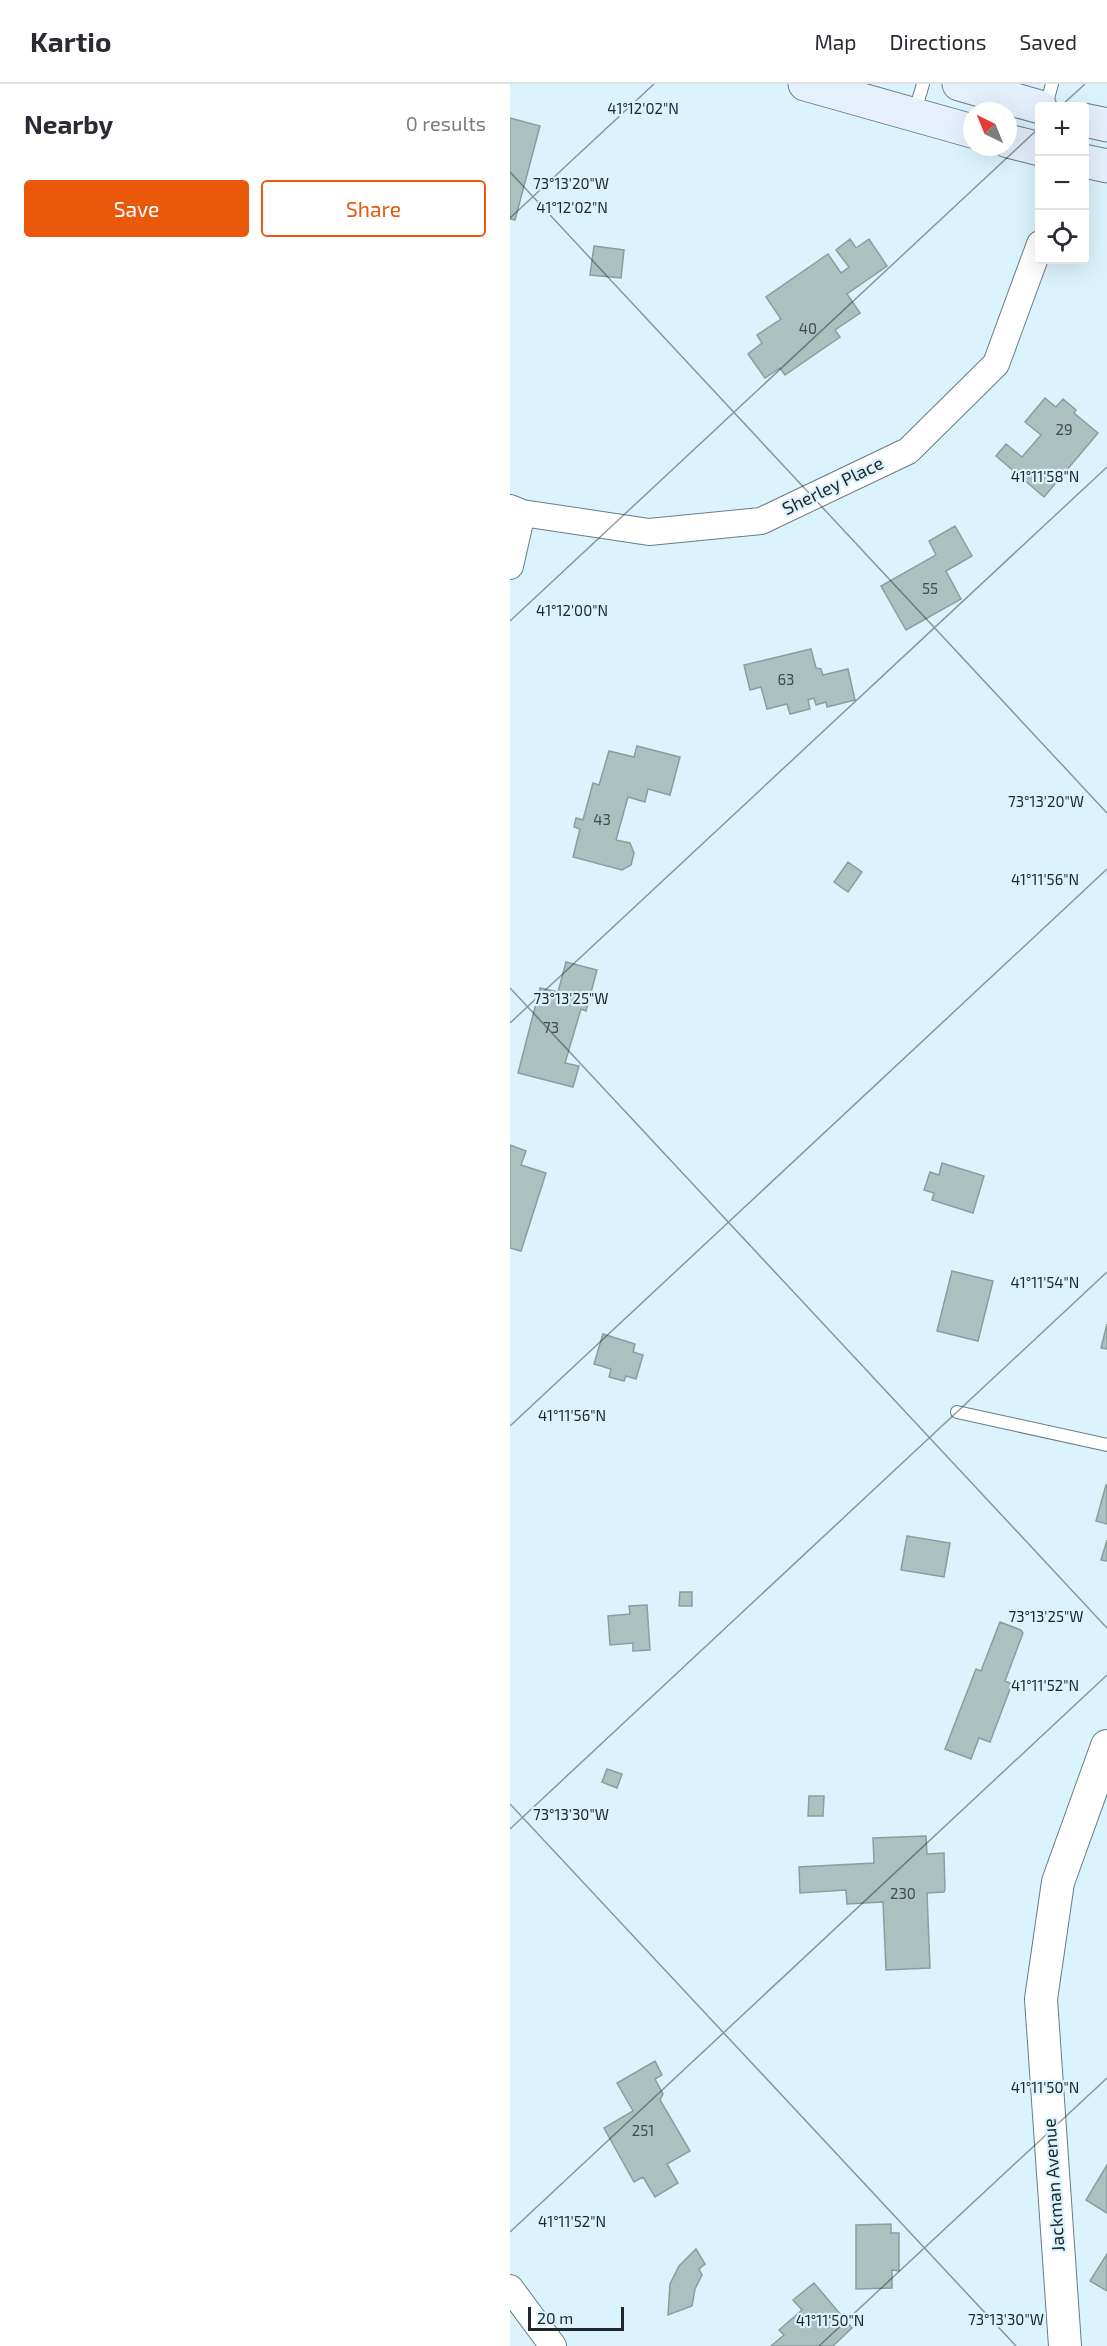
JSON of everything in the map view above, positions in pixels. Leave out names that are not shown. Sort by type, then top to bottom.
[{"type":"main road","points":[[805,84],[919,99],[963,125]]},
{"type":"main road","points":[[959,84],[1031,137]]},
{"type":"main road","points":[[1089,121],[1107,125]]},
{"type":"main road","points":[[1089,162],[1107,166]]},
{"type":"street","name":"Sherley Place","points":[[516,511],[649,532],[761,521],[908,451],[996,364],[1035,258]]},
{"type":"street","points":[[510,566],[516,511]]},
{"type":"street","name":"Jackman Avenue","points":[[1065,2346],[1041,1999],[1058,1882],[1107,1746]]},
{"type":"street","points":[[510,2288],[553,2346]]},
{"type":"lane","points":[[1047,102],[1052,84]]},
{"type":"lane","points":[[957,1412],[1107,1445]]},
{"type":"building","points":[[510,118],[540,126],[515,220],[510,219]]},
{"type":"building","points":[[850,239],[856,248],[869,239],[887,266],[847,294],[860,313],[835,330],[840,337],[785,375],[780,368],[765,378],[748,354],[762,343],[757,335],[781,319],[766,297],[828,254],[841,273],[849,267],[836,250]]},
{"type":"building","points":[[594,246],[624,250],[621,278],[590,275]]},
{"type":"building","points":[[1045,398],[1056,407],[1063,399],[1076,410],[1074,413],[1098,433],[1044,497],[996,456],[1006,444],[1022,457],[1041,435],[1025,422]]},
{"type":"building","points":[[955,526],[972,556],[946,571],[961,599],[906,630],[881,586],[936,555],[929,541]]},
{"type":"building","points":[[811,649],[816,668],[821,669],[823,675],[848,669],[855,700],[827,707],[826,702],[816,705],[814,698],[808,700],[810,709],[790,714],[787,704],[767,709],[761,687],[750,690],[744,665]]},
{"type":"building","points":[[637,746],[680,757],[670,795],[648,789],[645,802],[628,797],[616,840],[630,843],[634,853],[631,865],[622,870],[573,857],[580,829],[574,827],[576,818],[583,820],[593,783],[599,785],[609,751],[634,757]]},
{"type":"building","points":[[848,862],[862,872],[848,892],[834,882]]},
{"type":"building","points":[[566,962],[597,970],[586,1011],[581,1009],[565,1063],[579,1066],[573,1087],[518,1073],[540,988],[558,992]]},
{"type":"building","points":[[510,1145],[526,1151],[521,1165],[546,1173],[521,1251],[510,1248]]},
{"type":"building","points":[[942,1163],[984,1176],[973,1213],[932,1200],[934,1193],[924,1190],[930,1172],[939,1175]]},
{"type":"building","points":[[952,1271],[993,1281],[978,1341],[937,1331]]},
{"type":"building","points":[[1107,1324],[1107,1349],[1101,1348]]},
{"type":"building","points":[[603,1334],[635,1344],[633,1352],[643,1355],[636,1379],[626,1376],[624,1381],[609,1377],[611,1369],[594,1364]]},
{"type":"building","points":[[1107,1486],[1107,1524],[1096,1521]]},
{"type":"building","points":[[907,1536],[950,1543],[944,1577],[901,1570]]},
{"type":"building","points":[[1107,1540],[1107,1561],[1101,1560]]},
{"type":"building","points":[[680,1592],[692,1592],[692,1606],[679,1606]]},
{"type":"building","points":[[647,1605],[650,1650],[633,1651],[633,1643],[610,1645],[608,1616],[630,1614],[629,1606]]},
{"type":"building","points":[[1000,1622],[1021,1630],[1023,1633],[1005,1681],[1012,1684],[990,1742],[979,1738],[971,1759],[945,1749],[976,1669],[981,1671]]},
{"type":"building","points":[[607,1769],[622,1774],[617,1788],[602,1782]]},
{"type":"building","points":[[809,1796],[824,1796],[823,1816],[808,1816]]},
{"type":"building","points":[[926,1836],[927,1854],[944,1853],[944,1892],[927,1893],[930,1968],[886,1970],[883,1902],[847,1904],[846,1890],[800,1893],[799,1867],[874,1863],[873,1838]]},
{"type":"building","points":[[655,2061],[662,2075],[655,2079],[663,2094],[660,2100],[690,2151],[667,2164],[678,2183],[655,2197],[643,2177],[634,2182],[604,2128],[633,2111],[617,2083]]},
{"type":"building","points":[[1107,2165],[1107,2213],[1086,2200]]},
{"type":"building","points":[[891,2224],[891,2233],[899,2233],[899,2271],[892,2270],[892,2288],[856,2289],[856,2225]]},
{"type":"building","points":[[696,2249],[705,2264],[699,2269],[702,2275],[695,2289],[692,2306],[668,2315],[670,2284],[679,2266]]},
{"type":"building","points":[[1107,2254],[1107,2291],[1090,2281]]},
{"type":"building","points":[[814,2283],[852,2328],[833,2346],[771,2346],[784,2335],[779,2330],[802,2310],[793,2300]]}]
